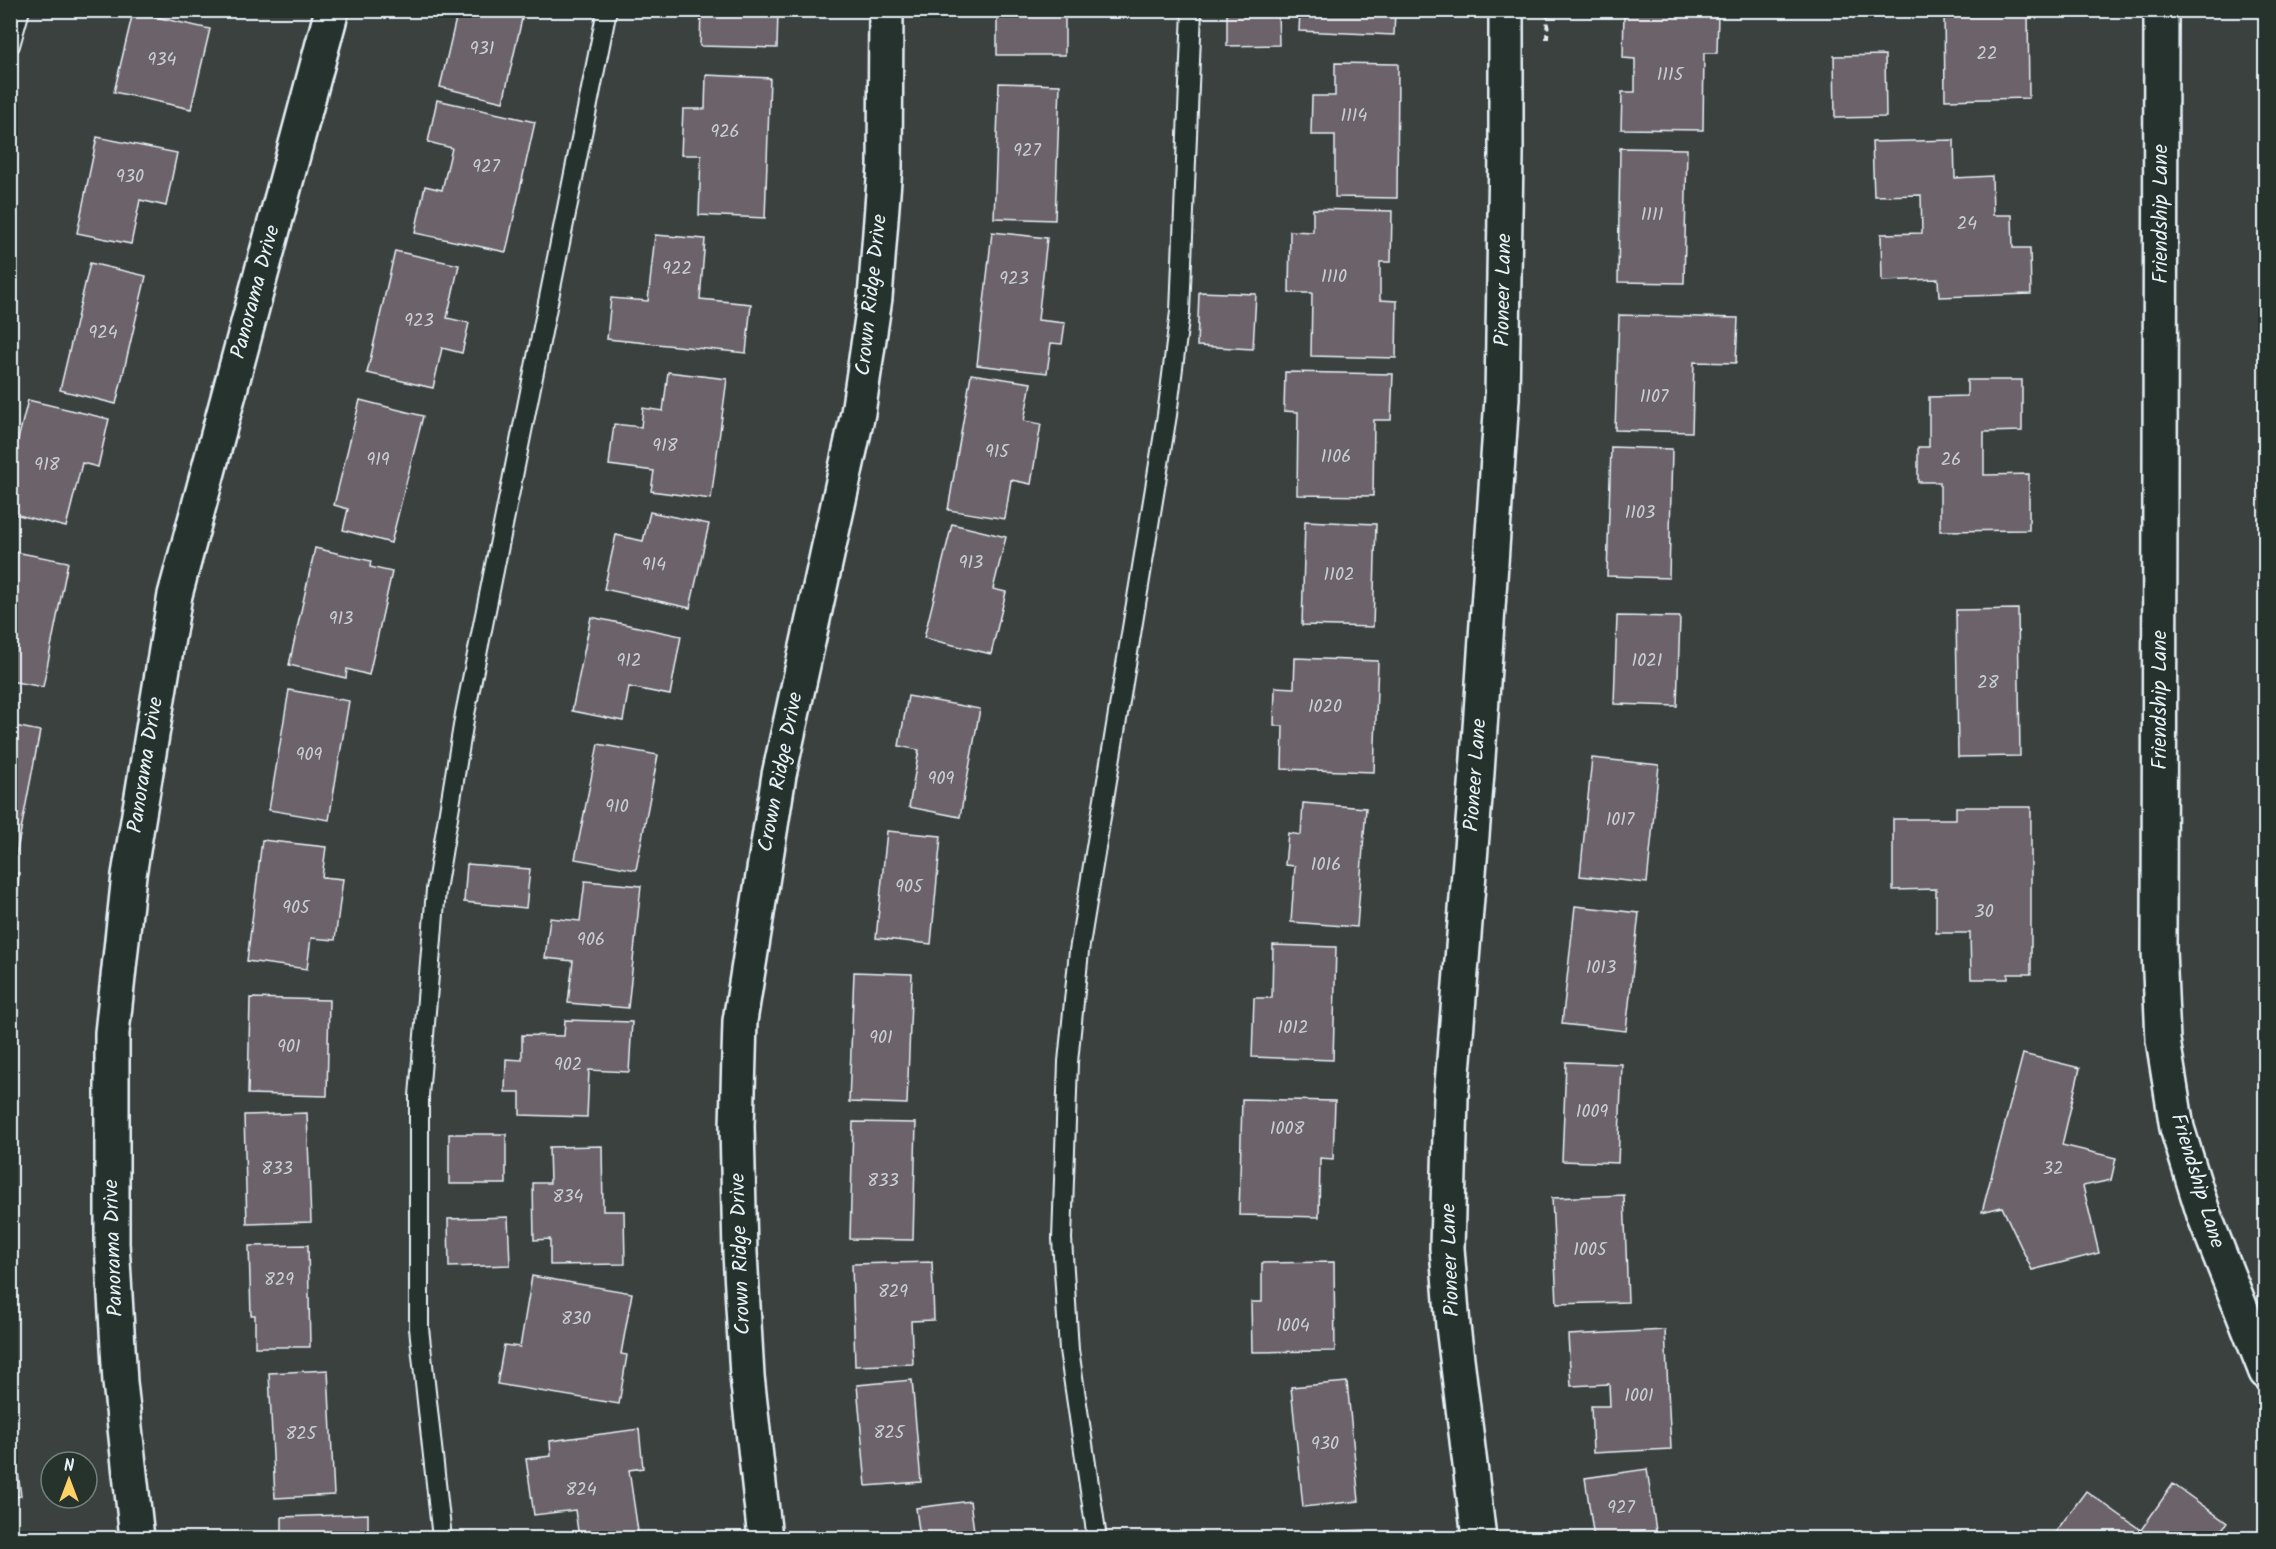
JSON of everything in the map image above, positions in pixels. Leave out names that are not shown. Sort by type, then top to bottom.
[{"type":"street","name":"Panorama Drive","points":[[137,1539],[120,1382],[112,1221],[112,1033],[129,874],[175,595],[332,10]]},
{"type":"street","name":"Crown Ridge Drive","points":[[765,1539],[747,1376],[740,1253],[737,1126],[740,1021],[779,775],[858,413],[874,298],[885,167],[886,10]]},
{"type":"street","name":"Pioneer Lane","points":[[1479,1539],[1454,1338],[1447,1248],[1451,1097],[1477,773],[1502,398],[1506,10]]},
{"type":"street","name":"Friendship Lane","points":[[2161,10],[2159,950],[2163,1040],[2180,1139],[2204,1215],[2265,1372]]},
{"type":"lane","points":[[10,45],[20,10]]},
{"type":"lane","points":[[442,1539],[419,1328],[419,1096],[436,890],[465,714],[607,10]]},
{"type":"lane","points":[[1097,1539],[1069,1350],[1062,1239],[1068,1062],[1080,951],[1167,415],[1180,312],[1192,10]]},
{"type":"building","points":[[458,10],[524,10],[503,102],[440,87]]},
{"type":"building","points":[[701,10],[778,10],[777,48],[700,46]]},
{"type":"building","points":[[997,10],[1065,10],[1065,55],[997,55]]},
{"type":"building","points":[[1227,10],[1278,10],[1279,45],[1227,46]]},
{"type":"building","points":[[1300,10],[1395,10],[1394,35],[1299,31]]},
{"type":"building","points":[[1944,10],[2028,10],[2029,98],[1945,100]]},
{"type":"building","points":[[1624,11],[1718,13],[1717,53],[1704,53],[1703,130],[1621,129],[1622,92],[1635,92],[1635,59],[1623,58]]},
{"type":"building","points":[[133,12],[210,29],[191,109],[114,92]]},
{"type":"building","points":[[1885,55],[1886,117],[1835,118],[1834,56]]},
{"type":"building","points":[[1335,63],[1398,64],[1397,198],[1335,197],[1335,135],[1311,135],[1312,96],[1335,96]]},
{"type":"building","points":[[706,75],[770,78],[765,218],[699,215],[701,155],[681,155],[683,109],[705,109]]},
{"type":"building","points":[[999,83],[1060,85],[1055,220],[994,218]]},
{"type":"building","points":[[437,100],[535,122],[506,252],[415,233],[425,186],[442,190],[452,148],[428,142]]},
{"type":"building","points":[[97,137],[177,153],[166,206],[140,200],[131,244],[77,233]]},
{"type":"building","points":[[1954,140],[1955,178],[1992,176],[1993,215],[2012,215],[2013,248],[2030,248],[2031,294],[1939,297],[1938,279],[1882,281],[1881,234],[1922,233],[1921,195],[1874,196],[1872,142]]},
{"type":"building","points":[[1620,148],[1687,149],[1684,283],[1618,282]]},
{"type":"building","points":[[1313,209],[1392,211],[1391,262],[1380,262],[1380,300],[1397,301],[1396,358],[1311,356],[1312,293],[1289,293],[1290,231],[1313,232]]},
{"type":"building","points":[[992,232],[1047,238],[1038,320],[1065,323],[1062,344],[1051,343],[1047,373],[977,365]]},
{"type":"building","points":[[655,235],[705,239],[700,299],[751,304],[746,353],[607,339],[611,298],[648,301]]},
{"type":"building","points":[[395,251],[459,265],[447,318],[469,323],[462,353],[442,348],[433,388],[367,373]]},
{"type":"building","points":[[90,263],[146,276],[116,404],[60,390]]},
{"type":"building","points":[[1199,292],[1256,294],[1253,349],[1197,346]]},
{"type":"building","points":[[1619,315],[1738,318],[1736,363],[1694,362],[1692,432],[1615,430]]},
{"type":"building","points":[[668,372],[727,379],[711,499],[651,491],[654,471],[609,465],[614,424],[641,427],[643,408],[663,411]]},
{"type":"building","points":[[1285,372],[1393,374],[1391,420],[1374,420],[1373,496],[1297,495],[1298,412],[1284,411]]},
{"type":"building","points":[[971,374],[1031,383],[1024,421],[1041,424],[1031,484],[1011,480],[1005,519],[948,510]]},
{"type":"building","points":[[1967,380],[2022,380],[2022,431],[1984,432],[1984,475],[2029,474],[2029,530],[1940,531],[1940,482],[1918,482],[1918,447],[1929,447],[1929,397],[1967,396]]},
{"type":"building","points":[[28,400],[109,419],[98,467],[82,463],[66,527],[10,513],[10,471]]},
{"type":"building","points":[[360,400],[423,416],[391,543],[343,530],[348,509],[334,505]]},
{"type":"building","points":[[1611,447],[1672,449],[1669,578],[1607,576]]},
{"type":"building","points":[[650,512],[709,524],[690,608],[604,589],[616,535],[643,541]]},
{"type":"building","points":[[1305,521],[1376,524],[1373,627],[1302,625]]},
{"type":"building","points":[[952,524],[1006,537],[993,589],[1006,592],[991,654],[924,638]]},
{"type":"building","points":[[315,548],[371,561],[370,567],[392,572],[369,675],[347,669],[346,678],[289,665]]},
{"type":"building","points":[[10,551],[68,562],[43,687],[10,681]]},
{"type":"building","points":[[2018,609],[2020,756],[1958,757],[1956,610]]},
{"type":"building","points":[[1617,616],[1680,617],[1677,706],[1614,704]]},
{"type":"building","points":[[591,617],[681,636],[670,695],[629,687],[623,721],[572,711]]},
{"type":"building","points":[[1295,658],[1378,661],[1374,772],[1282,769],[1283,726],[1274,726],[1275,687],[1294,688]]},
{"type":"building","points":[[289,690],[349,701],[329,820],[269,810]]},
{"type":"building","points":[[908,696],[980,709],[960,817],[909,807],[919,750],[899,746]]},
{"type":"building","points":[[10,725],[40,731],[16,856],[10,855]]},
{"type":"building","points":[[598,744],[658,755],[636,870],[575,859]]},
{"type":"building","points":[[1592,758],[1659,765],[1647,883],[1580,876]]},
{"type":"building","points":[[1303,803],[1366,808],[1357,927],[1291,922],[1295,866],[1285,865],[1288,833],[1301,835]]},
{"type":"building","points":[[1956,807],[2031,807],[2031,974],[2008,974],[2008,979],[1971,979],[1970,933],[1936,933],[1936,889],[1893,890],[1893,819],[1956,819]]},
{"type":"building","points":[[887,831],[941,836],[931,944],[876,938]]},
{"type":"building","points":[[262,840],[326,847],[322,877],[343,879],[335,940],[311,938],[307,969],[247,961]]},
{"type":"building","points":[[467,864],[530,869],[526,908],[464,902]]},
{"type":"building","points":[[10,873],[19,873],[11,974],[10,974]]},
{"type":"building","points":[[585,881],[641,886],[628,1008],[568,1003],[573,961],[545,958],[550,918],[580,921]]},
{"type":"building","points":[[1575,906],[1639,913],[1626,1031],[1562,1024]]},
{"type":"building","points":[[1273,945],[1336,947],[1333,1060],[1252,1057],[1254,998],[1272,998]]},
{"type":"building","points":[[854,972],[912,974],[907,1104],[849,1102]]},
{"type":"building","points":[[250,998],[329,1000],[327,1096],[248,1094]]},
{"type":"building","points":[[565,1020],[632,1022],[629,1072],[589,1070],[587,1117],[520,1115],[520,1092],[505,1092],[506,1059],[522,1060],[522,1035],[564,1036]]},
{"type":"building","points":[[2023,1054],[2080,1068],[2062,1145],[2116,1158],[2111,1180],[2083,1186],[2099,1253],[2032,1270],[2002,1207],[1982,1212]]},
{"type":"building","points":[[1566,1062],[1622,1064],[1618,1163],[1562,1161]]},
{"type":"building","points":[[1242,1099],[1335,1101],[1333,1159],[1320,1158],[1319,1217],[1239,1215]]},
{"type":"building","points":[[307,1113],[311,1222],[247,1224],[244,1115]]},
{"type":"building","points":[[853,1122],[916,1123],[913,1240],[850,1239]]},
{"type":"building","points":[[449,1134],[506,1134],[506,1184],[449,1184]]},
{"type":"building","points":[[602,1146],[603,1211],[624,1211],[625,1264],[550,1265],[550,1239],[534,1240],[533,1183],[550,1183],[549,1147]]},
{"type":"building","points":[[1624,1195],[1628,1302],[1557,1304],[1552,1198]]},
{"type":"building","points":[[508,1217],[510,1265],[449,1267],[448,1219]]},
{"type":"building","points":[[308,1245],[310,1347],[255,1347],[255,1315],[251,1315],[249,1246]]},
{"type":"building","points":[[932,1262],[934,1320],[911,1321],[913,1364],[855,1366],[852,1264]]},
{"type":"building","points":[[1334,1262],[1335,1351],[1252,1352],[1251,1302],[1262,1302],[1262,1263]]},
{"type":"building","points":[[532,1276],[632,1293],[621,1354],[627,1355],[619,1404],[497,1384],[504,1345],[520,1347]]},
{"type":"building","points":[[1665,1330],[1671,1449],[1593,1453],[1591,1406],[1610,1406],[1609,1384],[1571,1386],[1568,1335]]},
{"type":"building","points":[[328,1370],[334,1495],[275,1498],[269,1373]]},
{"type":"building","points":[[912,1380],[921,1482],[866,1486],[857,1385]]},
{"type":"building","points":[[1347,1382],[1359,1501],[1303,1507],[1291,1387]]},
{"type":"building","points":[[639,1429],[643,1468],[629,1470],[639,1538],[579,1538],[575,1510],[534,1515],[526,1459],[551,1456],[550,1441]]},
{"type":"building","points":[[15,1449],[21,1496],[10,1498],[10,1450]]},
{"type":"building","points":[[1647,1469],[1657,1538],[1594,1538],[1585,1478]]},
{"type":"building","points":[[2173,1484],[2227,1523],[2215,1538],[2051,1538],[2086,1491],[2141,1530]]},
{"type":"building","points":[[970,1501],[975,1538],[920,1538],[916,1508]]},
{"type":"building","points":[[368,1514],[368,1538],[282,1538],[282,1517]]},
{"type":"building","points":[[10,1524],[12,1536],[29,1534],[29,1538],[10,1538]]},
{"type":"building","points":[[1365,1530],[1365,1538],[1312,1538],[1312,1532]]}]
